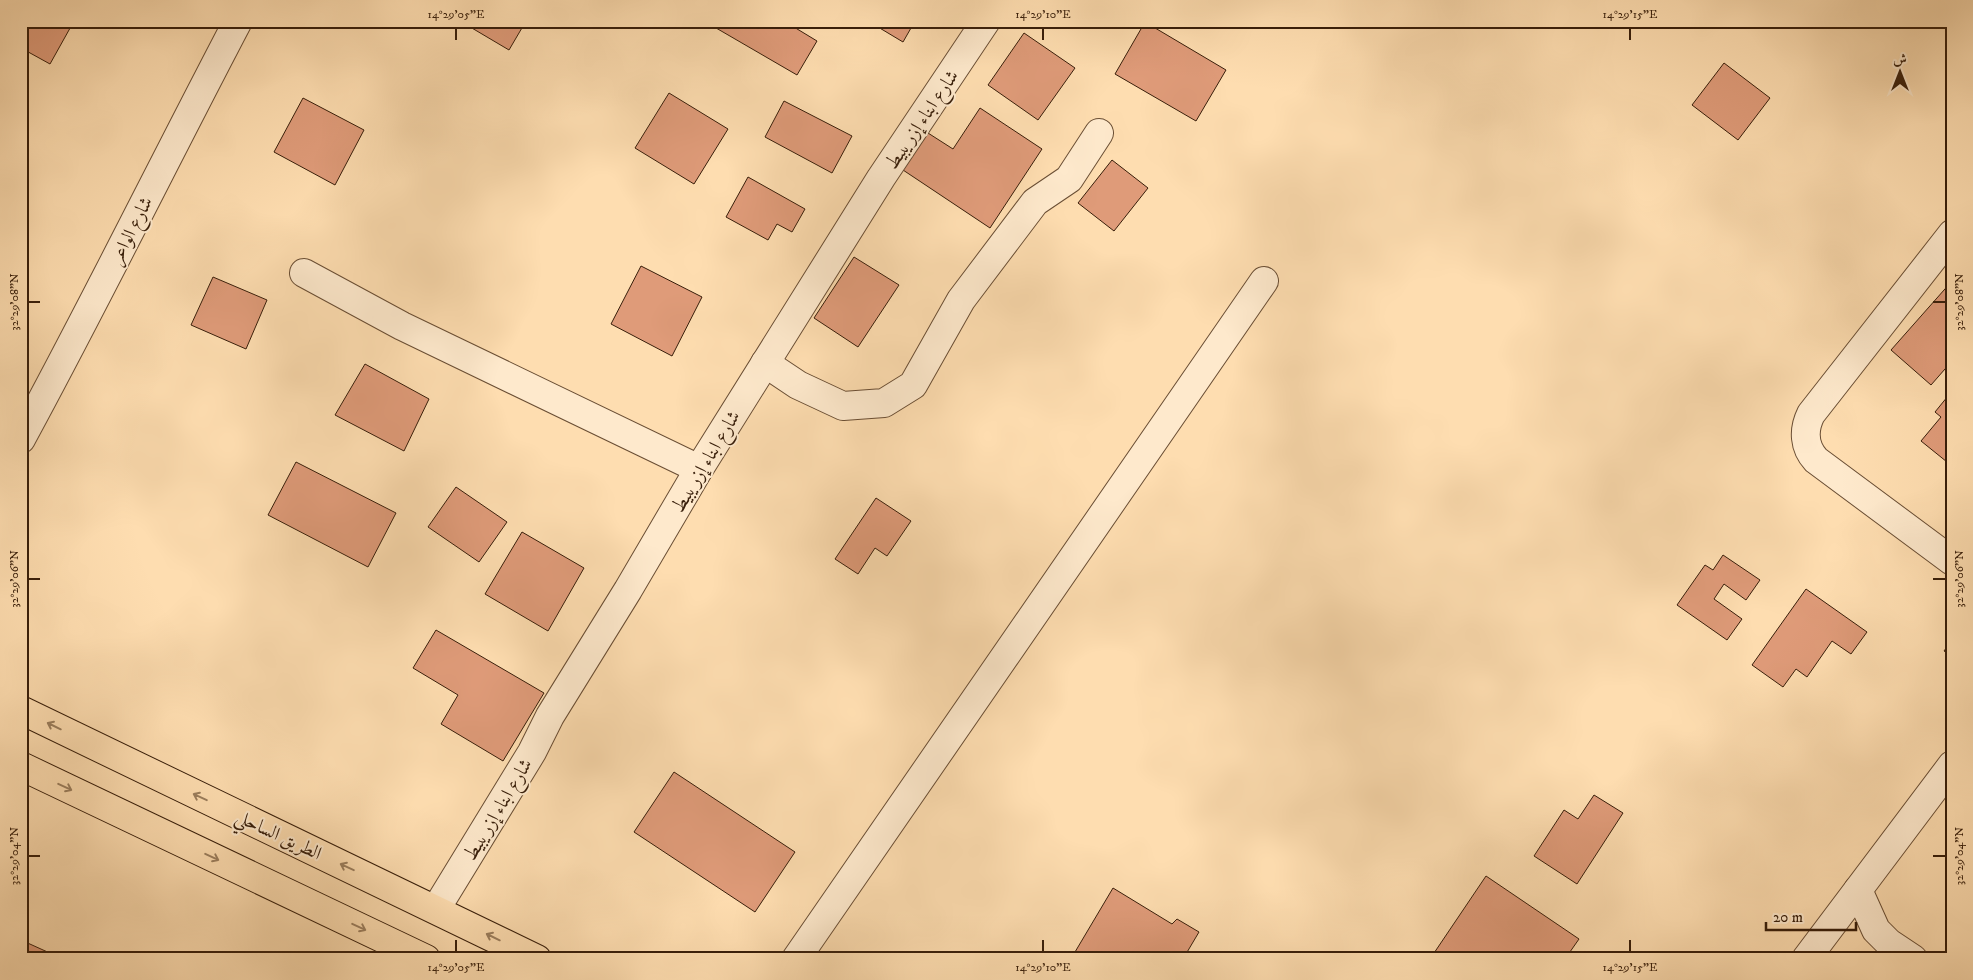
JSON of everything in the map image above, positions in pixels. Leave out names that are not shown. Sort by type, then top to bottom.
[{"type":"highway","name":"الطريق الساحلي","points":[[21,710],[537,959]]},
{"type":"highway","points":[[21,766],[426,959]]},
{"type":"street","name":"شارع الواعر","points":[[21,439],[73,344],[170,150],[238,21]]},
{"type":"street","name":"شارع ابناء إزريبيط","points":[[436,909],[527,760],[550,716],[628,590],[699,469],[881,178],[986,21]]},
{"type":"street","points":[[765,363],[798,385],[843,406],[884,403],[913,385],[961,300],[1035,202],[1069,179],[1099,134]]},
{"type":"street","points":[[1952,234],[1811,414],[1806,429],[1806,445],[1816,460],[1952,561]]},
{"type":"street","points":[[304,273],[410,330],[699,469]]},
{"type":"street","points":[[796,959],[1264,280]]},
{"type":"street","points":[[1806,959],[1952,765]]},
{"type":"street","points":[[1858,890],[1876,930],[1889,943],[1913,959]]},
{"type":"building","points":[[21,21],[74,21],[50,64],[21,48]]},
{"type":"building","points":[[460,21],[526,21],[509,50]]},
{"type":"building","points":[[704,21],[784,21],[817,41],[797,75]]},
{"type":"building","points":[[868,21],[915,21],[903,42]]},
{"type":"building","points":[[1145,22],[1226,70],[1196,121],[1115,74]]},
{"type":"building","points":[[1024,33],[1075,68],[1038,120],[988,85]]},
{"type":"building","points":[[1724,63],[1770,98],[1738,140],[1692,105]]},
{"type":"building","points":[[669,93],[728,129],[694,184],[635,148]]},
{"type":"building","points":[[303,98],[364,130],[335,185],[274,152]]},
{"type":"building","points":[[784,101],[852,136],[832,173],[765,137]]},
{"type":"building","points":[[980,108],[1042,149],[990,228],[903,170],[928,133],[953,149]]},
{"type":"building","points":[[1112,160],[1148,188],[1114,231],[1078,203]]},
{"type":"building","points":[[748,177],[805,209],[792,232],[777,224],[768,240],[726,217]]},
{"type":"building","points":[[854,257],[899,285],[858,347],[814,318]]},
{"type":"building","points":[[641,266],[702,297],[672,356],[611,324]]},
{"type":"building","points":[[213,277],[267,300],[246,349],[191,325]]},
{"type":"building","points":[[1952,281],[1952,361],[1931,385],[1891,350]]},
{"type":"building","points":[[365,364],[429,399],[404,451],[335,415]]},
{"type":"building","points":[[1948,396],[1952,399],[1952,466],[1921,441],[1941,417],[1935,412]]},
{"type":"building","points":[[296,462],[396,513],[368,567],[268,515]]},
{"type":"building","points":[[456,487],[507,522],[479,562],[428,527]]},
{"type":"building","points":[[876,498],[911,521],[887,556],[875,548],[858,574],[835,559]]},
{"type":"building","points":[[522,532],[584,568],[548,631],[485,594]]},
{"type":"building","points":[[1723,555],[1760,580],[1746,600],[1724,584],[1714,599],[1742,619],[1727,640],[1677,605],[1705,565],[1713,570]]},
{"type":"building","points":[[1806,589],[1867,632],[1851,654],[1832,641],[1807,677],[1796,669],[1783,687],[1752,665]]},
{"type":"building","points":[[436,630],[544,693],[503,761],[441,724],[458,695],[413,668]]},
{"type":"building","points":[[1952,640],[1952,656],[1944,651]]},
{"type":"building","points":[[674,772],[795,852],[755,912],[634,832]]},
{"type":"building","points":[[1594,795],[1623,813],[1577,884],[1534,856],[1564,810],[1578,819]]},
{"type":"building","points":[[1486,876],[1579,939],[1565,959],[1430,959]]},
{"type":"building","points":[[1113,888],[1172,924],[1177,919],[1199,932],[1183,959],[1063,959],[1066,955],[1075,952]]},
{"type":"building","points":[[21,940],[63,959],[21,959]]}]
